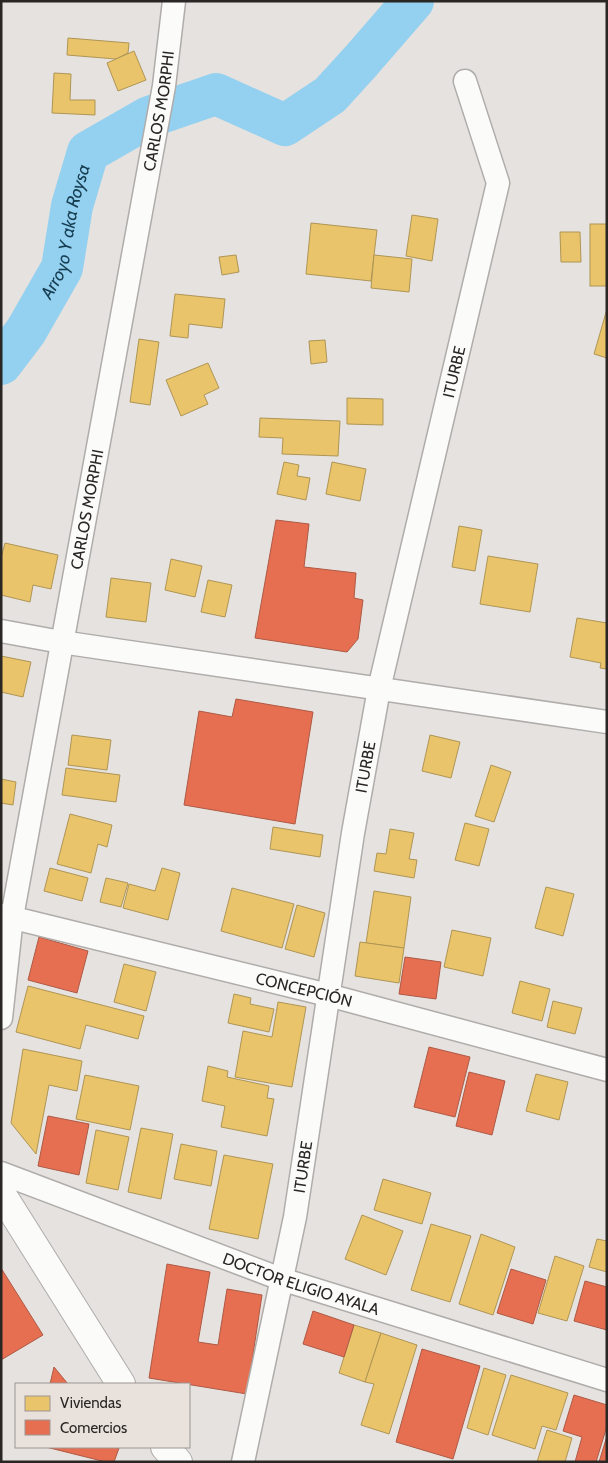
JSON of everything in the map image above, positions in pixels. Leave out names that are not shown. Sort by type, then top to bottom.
[{"type":"main road","points":[[1,1193],[120,1383]]},
{"type":"main road","points":[[166,1448],[178,1462]]},
{"type":"street","name":"CARLOS MORPHI","points":[[1,1018],[7,916],[61,642],[153,150],[164,86],[174,1]]},
{"type":"street","name":"ITURBE","points":[[243,1462],[294,1218],[353,833],[379,689],[498,183],[465,81]]},
{"type":"street","points":[[1,631],[61,642],[607,722]]},
{"type":"street","name":"CONCEPCIÓN","points":[[7,916],[328,995],[607,1070]]},
{"type":"street","name":"DOCTOR ELIGIO AYALA","points":[[1,1174],[281,1279],[607,1380]]},
{"type":"building: Viviendas","points":[[68,38],[129,43],[128,53],[116,59],[67,55]]},
{"type":"building: Viviendas","points":[[134,51],[146,80],[118,91],[107,63]]},
{"type":"building: Viviendas","points":[[54,73],[71,74],[70,100],[95,100],[95,115],[52,113]]},
{"type":"building: Viviendas","points":[[412,215],[438,219],[432,261],[406,256]]},
{"type":"building: Viviendas","points":[[311,223],[377,230],[371,281],[306,274]]},
{"type":"building: Viviendas","points":[[590,224],[607,224],[607,286],[590,286]]},
{"type":"building: Viviendas","points":[[560,232],[580,232],[581,262],[561,262]]},
{"type":"building: Viviendas","points":[[236,255],[239,272],[222,275],[219,257]]},
{"type":"building: Viviendas","points":[[374,255],[412,259],[409,292],[371,288]]},
{"type":"building: Viviendas","points":[[175,294],[225,299],[222,328],[189,324],[188,338],[170,336]]},
{"type":"building: Viviendas","points":[[607,309],[607,358],[594,354]]},
{"type":"building: Viviendas","points":[[139,339],[159,342],[150,405],[130,402]]},
{"type":"building: Viviendas","points":[[325,340],[327,362],[311,364],[309,341]]},
{"type":"building: Viviendas","points":[[208,363],[219,388],[204,395],[208,404],[181,416],[166,380]]},
{"type":"building: Viviendas","points":[[347,398],[383,399],[383,425],[347,424]]},
{"type":"building: Viviendas","points":[[260,418],[340,421],[338,456],[282,454],[283,438],[259,437]]},
{"type":"building: Viviendas","points":[[284,462],[299,465],[297,476],[310,478],[306,500],[277,494]]},
{"type":"building: Viviendas","points":[[332,462],[366,469],[360,501],[326,494]]},
{"type":"building: Viviendas","points":[[459,526],[482,530],[475,571],[452,567]]},
{"type":"building: Viviendas","points":[[5,543],[58,555],[51,589],[33,585],[30,602],[1,595],[1,558]]},
{"type":"building: Viviendas","points":[[488,556],[538,564],[530,612],[480,604]]},
{"type":"building: Viviendas","points":[[171,559],[202,566],[195,597],[165,590]]},
{"type":"building: Viviendas","points":[[111,578],[151,583],[146,622],[106,617]]},
{"type":"building: Viviendas","points":[[208,580],[232,585],[225,617],[201,612]]},
{"type":"building: Viviendas","points":[[577,618],[607,623],[607,669],[600,668],[601,663],[570,657]]},
{"type":"building: Viviendas","points":[[1,656],[31,662],[23,697],[1,692]]},
{"type":"building: Viviendas","points":[[72,735],[111,740],[107,770],[68,765]]},
{"type":"building: Viviendas","points":[[430,735],[460,742],[451,778],[422,771]]},
{"type":"building: Viviendas","points":[[491,765],[511,772],[494,822],[475,816]]},
{"type":"building: Viviendas","points":[[66,768],[120,775],[116,802],[62,795]]},
{"type":"building: Viviendas","points":[[1,779],[16,782],[13,805],[1,803]]},
{"type":"building: Viviendas","points":[[70,814],[112,825],[107,847],[98,844],[91,873],[57,864]]},
{"type":"building: Viviendas","points":[[465,823],[489,829],[479,866],[455,860]]},
{"type":"building: Viviendas","points":[[273,827],[323,835],[320,857],[270,849]]},
{"type":"building: Viviendas","points":[[390,829],[414,833],[409,859],[417,860],[414,878],[374,871],[377,853],[386,854]]},
{"type":"building: Viviendas","points":[[50,868],[88,878],[82,901],[44,891]]},
{"type":"building: Viviendas","points":[[162,868],[180,873],[168,920],[123,908],[129,884],[155,891]]},
{"type":"building: Viviendas","points":[[106,878],[128,883],[121,907],[100,902]]},
{"type":"building: Viviendas","points":[[546,887],[574,894],[563,936],[535,928]]},
{"type":"building: Viviendas","points":[[232,888],[294,904],[282,948],[221,931]]},
{"type":"building: Viviendas","points":[[374,891],[411,897],[404,948],[366,943]]},
{"type":"building: Viviendas","points":[[297,905],[325,913],[314,957],[285,949]]},
{"type":"building: Viviendas","points":[[452,930],[491,938],[483,976],[444,967]]},
{"type":"building: Viviendas","points":[[360,942],[404,948],[399,983],[355,976]]},
{"type":"building: Viviendas","points":[[124,964],[156,972],[146,1011],[114,1002]]},
{"type":"building: Viviendas","points":[[520,981],[550,989],[542,1021],[512,1013]]},
{"type":"building: Viviendas","points":[[28,986],[144,1016],[138,1039],[86,1025],[80,1049],[16,1032]]},
{"type":"building: Viviendas","points":[[234,994],[251,998],[250,1004],[274,1009],[269,1032],[228,1023]]},
{"type":"building: Viviendas","points":[[553,1001],[582,1008],[575,1034],[547,1027]]},
{"type":"building: Viviendas","points":[[278,1002],[306,1007],[292,1087],[235,1077],[243,1031],[272,1037]]},
{"type":"building: Viviendas","points":[[23,1049],[82,1061],[77,1091],[49,1085],[36,1154],[11,1123]]},
{"type":"building: Viviendas","points":[[208,1066],[228,1071],[227,1077],[269,1086],[267,1098],[274,1099],[267,1136],[221,1127],[225,1106],[202,1101]]},
{"type":"building: Viviendas","points":[[536,1074],[568,1082],[559,1120],[526,1111]]},
{"type":"building: Viviendas","points":[[85,1075],[139,1086],[130,1130],[76,1119]]},
{"type":"building: Viviendas","points":[[141,1128],[173,1134],[161,1199],[128,1192]]},
{"type":"building: Viviendas","points":[[96,1130],[129,1137],[118,1190],[86,1183]]},
{"type":"building: Viviendas","points":[[181,1144],[217,1151],[211,1186],[174,1179]]},
{"type":"building: Viviendas","points":[[224,1155],[273,1164],[258,1239],[209,1229]]},
{"type":"building: Viviendas","points":[[383,1179],[431,1193],[422,1224],[374,1210]]},
{"type":"building: Viviendas","points":[[362,1215],[403,1231],[386,1275],[345,1259]]},
{"type":"building: Viviendas","points":[[431,1224],[471,1236],[450,1302],[411,1290]]},
{"type":"building: Viviendas","points":[[481,1234],[515,1247],[493,1315],[459,1304]]},
{"type":"building: Viviendas","points":[[597,1239],[607,1241],[607,1272],[589,1267]]},
{"type":"building: Viviendas","points":[[555,1256],[584,1266],[567,1321],[538,1313]]},
{"type":"building: Viviendas","points":[[354,1325],[381,1333],[365,1382],[339,1373]]},
{"type":"building: Viviendas","points":[[381,1333],[417,1345],[389,1434],[361,1425],[374,1384],[365,1382]]},
{"type":"building: Viviendas","points":[[484,1368],[506,1375],[488,1435],[467,1428]]},
{"type":"building: Viviendas","points":[[511,1375],[568,1393],[556,1430],[542,1426],[535,1449],[492,1435]]},
{"type":"building: Viviendas","points":[[547,1430],[572,1438],[565,1462],[537,1462]]},
{"type":"building: Comercios","points":[[276,520],[309,524],[304,567],[356,573],[354,598],[363,600],[358,639],[347,652],[255,638]]},
{"type":"building: Comercios","points":[[236,699],[313,712],[295,824],[184,805],[199,711],[232,717]]},
{"type":"building: Comercios","points":[[39,937],[88,951],[77,993],[28,980]]},
{"type":"building: Comercios","points":[[405,957],[441,962],[436,999],[399,994]]},
{"type":"building: Comercios","points":[[429,1047],[470,1057],[455,1117],[414,1107]]},
{"type":"building: Comercios","points":[[469,1072],[505,1081],[492,1135],[456,1126]]},
{"type":"building: Comercios","points":[[48,1116],[89,1124],[79,1175],[38,1166]]},
{"type":"building: Comercios","points":[[167,1264],[210,1272],[198,1342],[218,1345],[227,1289],[262,1295],[247,1394],[190,1385],[190,1383],[149,1378]]},
{"type":"building: Comercios","points":[[1,1268],[43,1335],[1,1360]]},
{"type":"building: Comercios","points":[[511,1269],[546,1280],[533,1324],[497,1313]]},
{"type":"building: Comercios","points":[[585,1281],[607,1287],[607,1330],[574,1321]]},
{"type":"building: Comercios","points":[[313,1311],[354,1325],[344,1357],[303,1344]]},
{"type":"building: Comercios","points":[[422,1349],[480,1366],[453,1459],[396,1442]]},
{"type":"building: Comercios","points":[[54,1367],[67,1383],[50,1383]]},
{"type":"building: Comercios","points":[[574,1395],[607,1405],[607,1426],[596,1462],[575,1462],[582,1437],[563,1431]]},
{"type":"building: Comercios","points":[[607,1436],[607,1462],[599,1462]]},
{"type":"building: Comercios","points":[[50,1448],[119,1448],[114,1462],[106,1462]]},
{"type":"waterway","name":"Arroyo Y aka Roysa","points":[[1,364],[26,331],[62,268],[72,206],[88,152],[149,117],[216,94],[285,125],[330,95],[413,1]]}]
